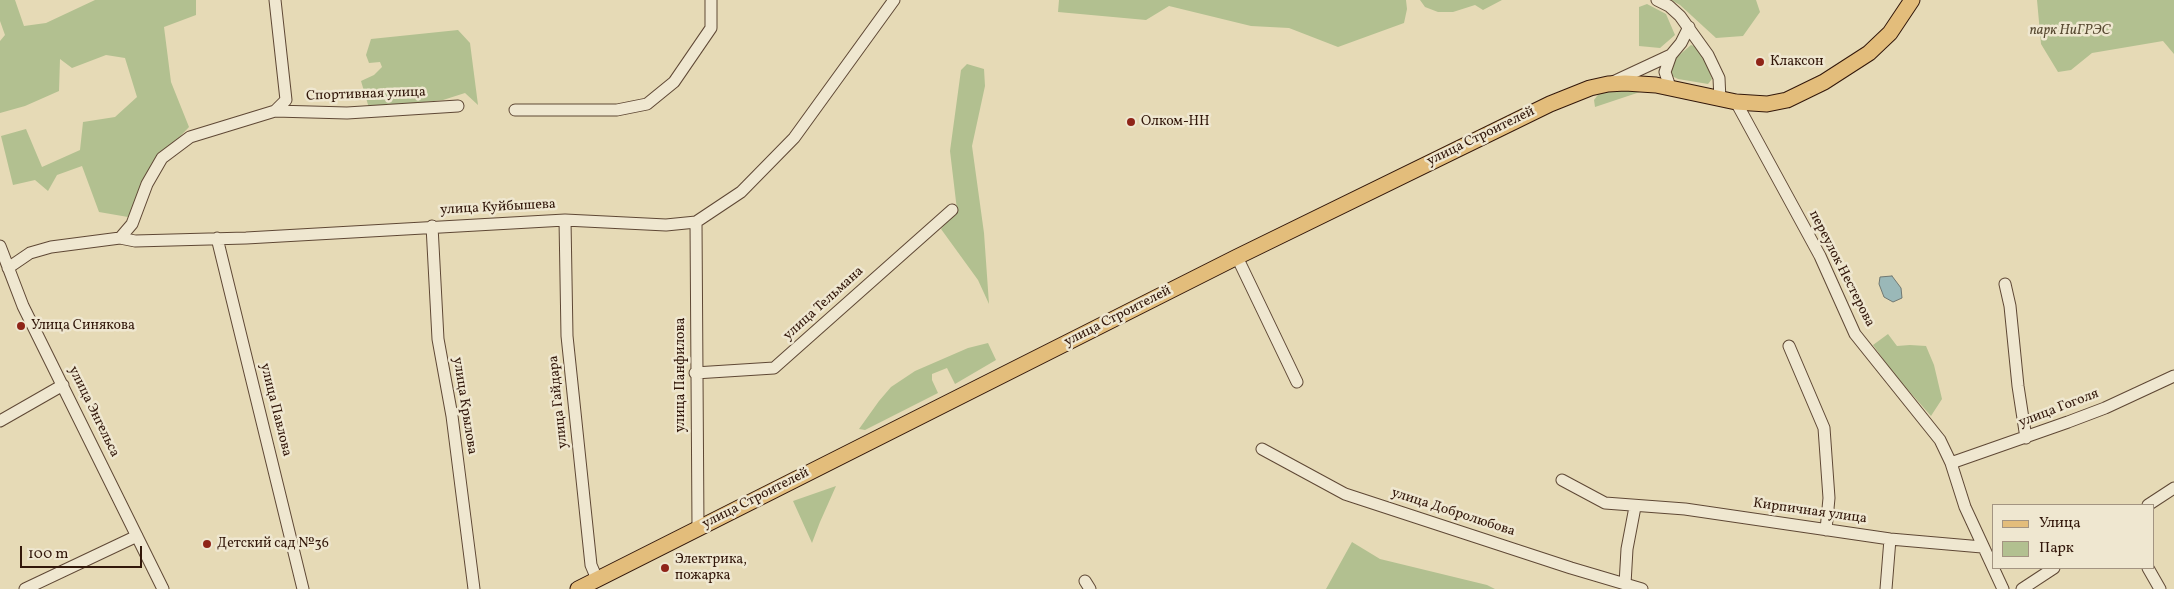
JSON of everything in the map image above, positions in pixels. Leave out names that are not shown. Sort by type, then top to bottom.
[{"type":"main road","name":"улица Строителей","points":[[578,589],[1237,257],[1550,104],[1590,88],[1608,84],[1641,83],[1670,87],[1720,100],[1736,102],[1767,104],[1786,100],[1824,82],[1877,46],[1890,32],[1912,0]]},
{"type":"street","points":[[120,238],[132,224],[147,184],[162,158],[190,137],[275,111],[286,100],[275,0]]},
{"type":"street","points":[[515,110],[618,110],[647,104],[674,82],[711,28],[710,0]]},
{"type":"street","name":"улица Куйбышева","points":[[8,268],[30,253],[50,247],[120,238],[135,241],[217,238],[565,220],[666,225],[696,222],[740,192],[794,138],[894,0]]},
{"type":"street","points":[[1657,0],[1669,6],[1689,27],[1708,55],[1719,78],[1720,100]]},
{"type":"street","points":[[1670,87],[1665,72],[1671,55],[1681,43],[1689,27]]},
{"type":"street","points":[[1608,84],[1671,55]]},
{"type":"street","name":"переулок Нестерова","points":[[1736,102],[1820,256],[1855,334],[1940,440],[1951,463],[1965,507],[1992,567]]},
{"type":"street","name":"Спортивная улица","points":[[275,111],[347,113],[458,106]]},
{"type":"street","name":"улица Тельмана","points":[[695,373],[774,368],[952,210]]},
{"type":"street","name":"улица Гайдара","points":[[565,220],[567,336],[591,565],[597,579]]},
{"type":"street","name":"улица Панфилова","points":[[696,222],[695,373],[698,528]]},
{"type":"street","name":"улица Крылова","points":[[432,226],[438,339],[452,416],[474,589]]},
{"type":"street","name":"улица Павлова","points":[[217,238],[303,589]]},
{"type":"street","name":"улица Энгельса","points":[[0,246],[24,306],[163,589]]},
{"type":"street","points":[[1237,257],[1297,382]]},
{"type":"street","points":[[2005,284],[2010,306],[2018,386],[2026,438]]},
{"type":"street","points":[[1789,346],[1824,428],[1829,498],[1826,530]]},
{"type":"street","name":"улица Гоголя","points":[[1951,463],[2026,438],[2105,408],[2174,376]]},
{"type":"street","points":[[0,421],[64,385]]},
{"type":"street","name":"улица Добролюбова","points":[[1262,449],[1345,494],[1642,589]]},
{"type":"street","name":"Кирпичная улица","points":[[1562,480],[1605,503],[1685,509],[1890,539],[1982,547]]},
{"type":"street","points":[[2150,504],[2174,488]]},
{"type":"street","points":[[1625,584],[1627,549],[1634,506]]},
{"type":"street","points":[[25,589],[137,536]]},
{"type":"street","points":[[1886,589],[1890,539]]},
{"type":"street","name":"переулок Нестерова","points":[[1993,569],[2003,589]]},
{"type":"street","points":[[2022,589],[2052,569]]},
{"type":"street","points":[[2149,569],[2160,589]]},
{"type":"green space","points":[[0,0],[15,0],[24,26],[46,23],[95,0],[196,0],[196,15],[164,27],[171,82],[189,127],[154,164],[128,217],[99,212],[82,166],[57,175],[48,191],[35,180],[13,185],[1,136],[26,129],[42,167],[80,150],[83,122],[115,117],[137,97],[125,58],[106,55],[72,68],[60,59],[59,91],[25,106],[0,113],[0,41],[5,35],[0,21]]},
{"type":"green space","points":[[1059,0],[1406,0],[1407,9],[1404,23],[1338,47],[1289,28],[1251,26],[1169,6],[1146,20],[1058,12]]},
{"type":"green space","points":[[1420,0],[1502,0],[1483,10],[1475,5],[1453,12],[1438,12],[1425,7]]},
{"type":"green space","points":[[1671,0],[1756,0],[1760,12],[1743,36],[1716,38],[1680,5]]},
{"type":"green space","name":"парк НиГРЭС","points":[[2037,0],[2174,0],[2174,54],[2163,41],[2092,53],[2071,70],[2058,72],[2041,44]]},
{"type":"green space","points":[[1647,4],[1666,14],[1675,35],[1660,48],[1639,46],[1639,7]]},
{"type":"green space","points":[[458,30],[470,43],[478,105],[465,93],[443,100],[369,108],[361,81],[374,75],[382,67],[380,62],[369,63],[366,55],[371,39]]},
{"type":"green space","points":[[1691,45],[1697,47],[1706,63],[1712,79],[1708,84],[1678,79],[1672,76],[1671,68],[1677,57]]},
{"type":"green space","points":[[967,64],[984,69],[985,86],[972,146],[984,233],[989,304],[978,280],[941,229],[957,210],[950,151],[961,70]]},
{"type":"green space","points":[[1639,88],[1643,91],[1595,107],[1594,100],[1600,92]]},
{"type":"green space","points":[[1888,334],[1897,346],[1926,346],[1934,365],[1942,399],[1931,416],[1894,374],[1873,345]]},
{"type":"green space","points":[[988,343],[996,360],[955,384],[947,368],[932,374],[932,380],[938,393],[865,430],[859,429],[891,387],[915,371],[968,348]]},
{"type":"green space","points":[[836,486],[820,522],[812,543],[793,501]]},
{"type":"green space","points":[[1352,542],[1380,559],[1487,585],[1495,589],[1326,589]]},
{"type":"water","points":[[1892,276],[1901,288],[1902,298],[1893,302],[1884,297],[1879,284],[1880,277]]},
{"type":"place","name":"Клаксон","points":[[1760,62]]},
{"type":"place","name":"Олком-НН","points":[[1131,122]]},
{"type":"place","name":"Улица Синякова","points":[[21,326]]},
{"type":"place","name":"Детский сад №36","points":[[207,544]]},
{"type":"place","name":"Электрика, пожарка","points":[[665,568]]}]
